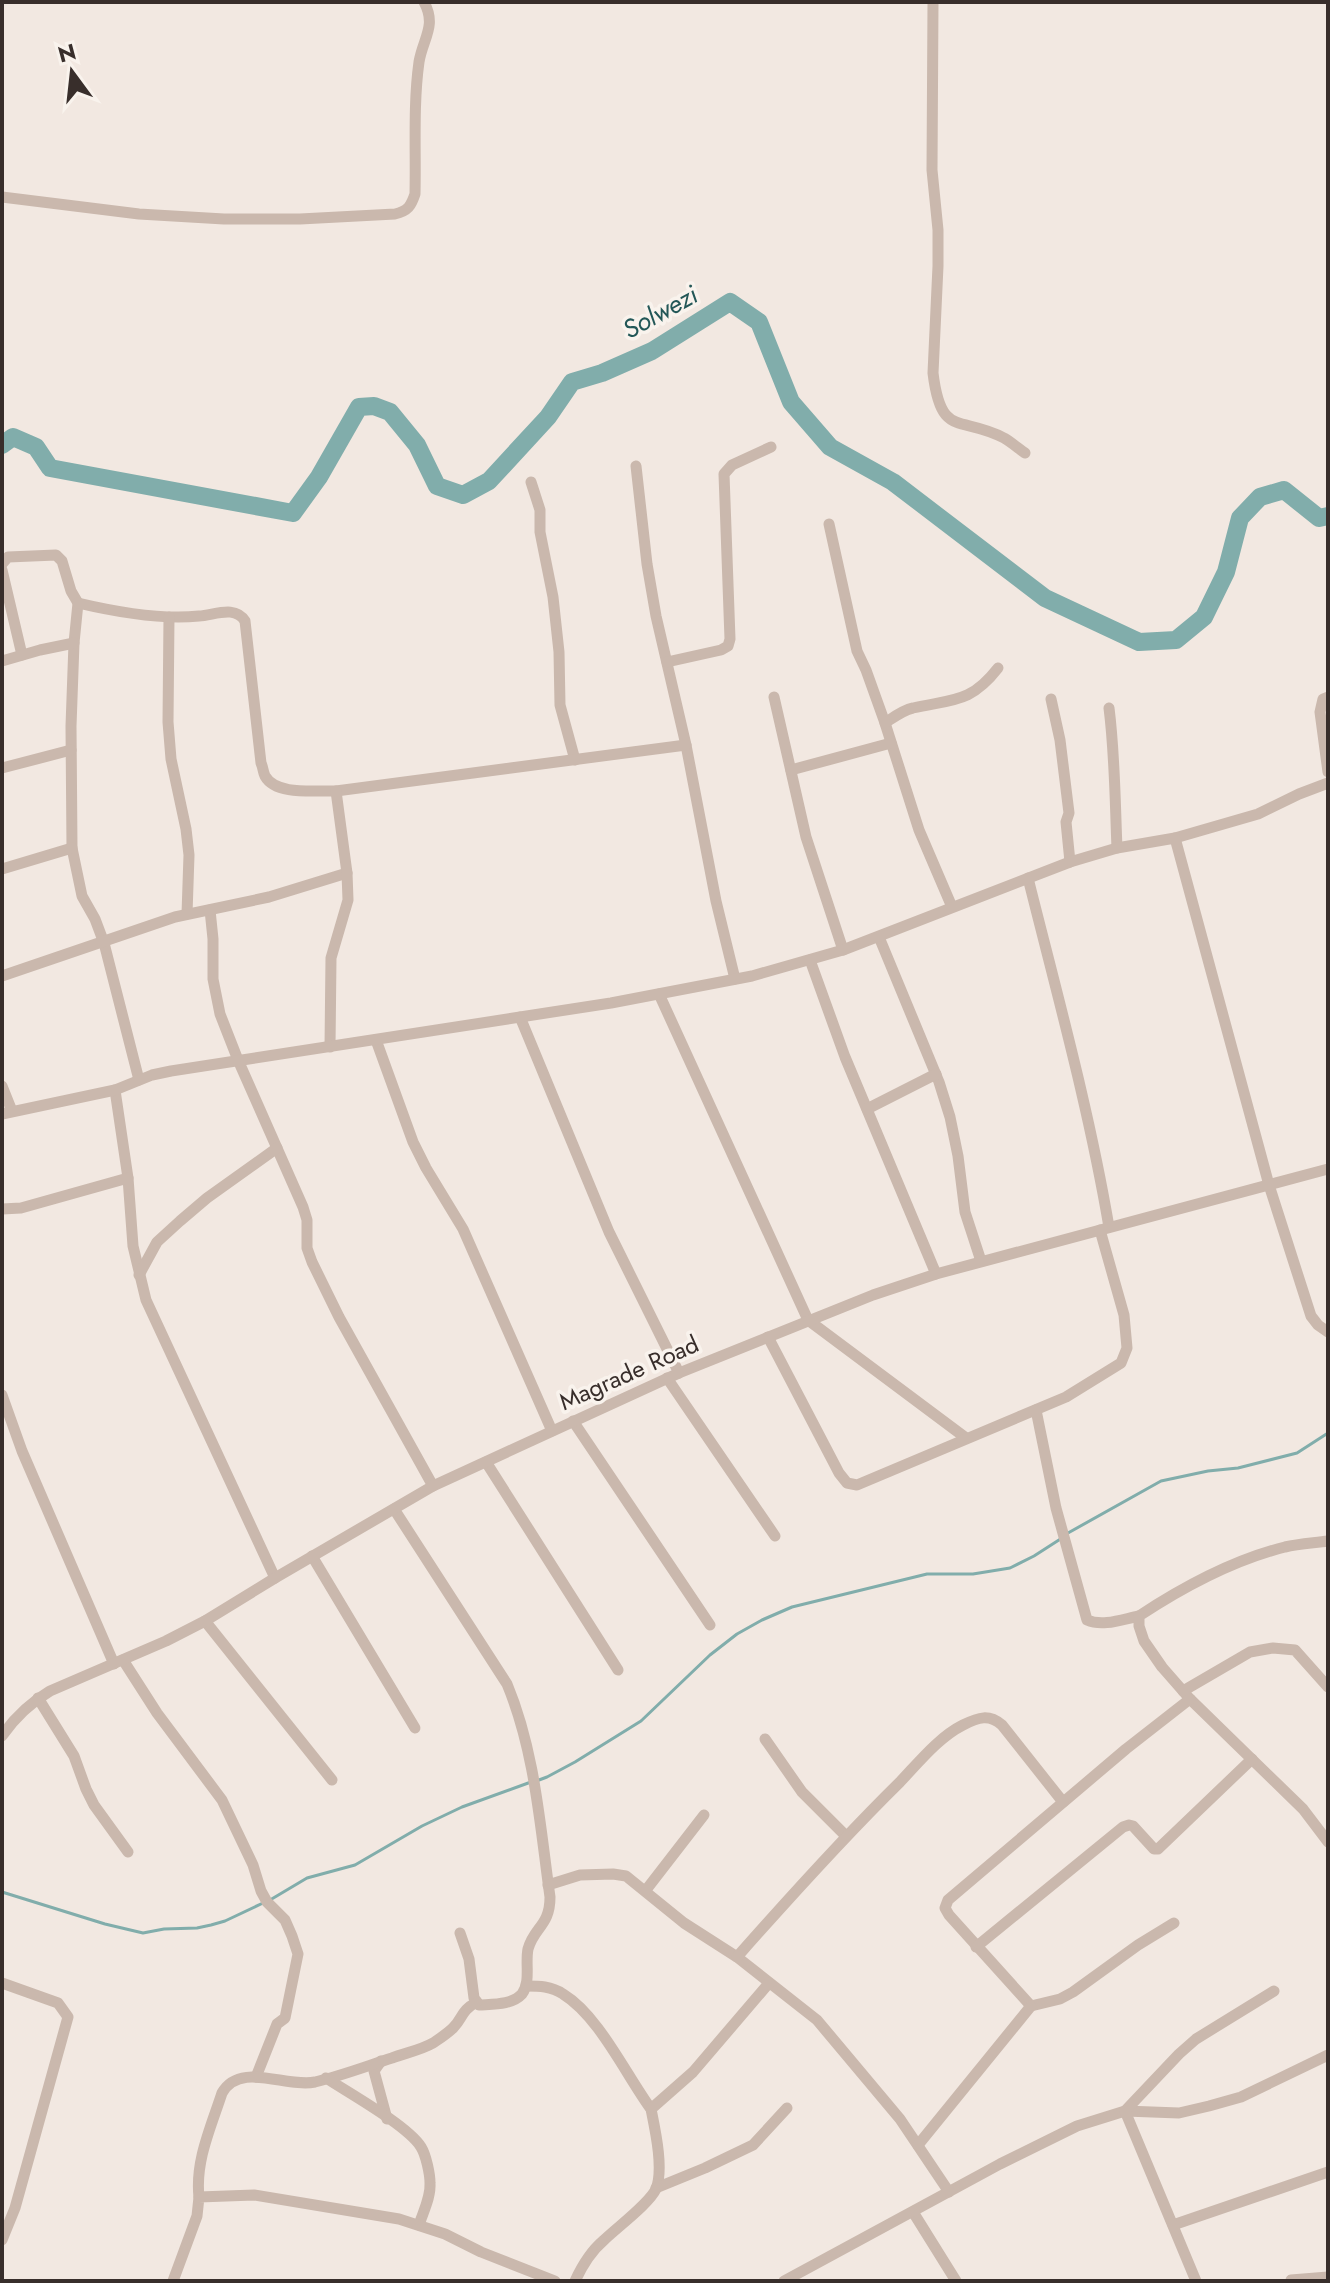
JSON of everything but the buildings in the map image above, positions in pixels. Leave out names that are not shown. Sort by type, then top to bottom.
[{"type":"street","points":[[2,197],[139,214],[224,219],[300,219],[406,211],[415,194],[419,62],[430,27],[430,13],[424,2]]},
{"type":"street","points":[[933,2],[932,170],[938,230],[933,373],[936,395],[943,413],[959,425],[1003,438],[1025,453]]},
{"type":"street","points":[[667,662],[728,646],[724,474],[732,465],[771,447]]},
{"type":"street","points":[[636,466],[647,564],[716,901],[735,979]]},
{"type":"street","points":[[531,482],[540,510],[540,532],[553,597],[559,652],[560,705],[575,760]]},
{"type":"street","points":[[829,524],[857,651],[885,723],[919,830],[952,907]]},
{"type":"street","points":[[22,655],[2,567],[8,557],[56,555],[62,561],[78,603],[71,750],[72,848],[82,896],[104,943],[139,1080]]},
{"type":"street","points":[[78,603],[169,617],[233,611],[240,614],[245,621],[261,763],[273,785],[287,789],[336,791],[686,745]]},
{"type":"street","points":[[169,617],[168,722],[171,759],[189,855],[187,914]]},
{"type":"street","points":[[2,661],[74,643]]},
{"type":"street","points":[[885,723],[911,708],[944,704],[975,692],[998,668]]},
{"type":"street","points":[[774,697],[806,837],[843,950]]},
{"type":"street","points":[[1328,697],[1323,699],[1320,712],[1328,772]]},
{"type":"street","points":[[1051,699],[1060,740],[1069,813],[1066,822],[1070,862]]},
{"type":"street","points":[[1109,708],[1114,748],[1117,848]]},
{"type":"street","points":[[791,770],[891,743]]},
{"type":"street","points":[[2,768],[71,750]]},
{"type":"street","points":[[2,1086],[7,1112],[115,1090],[171,1071],[520,1017],[735,979],[843,950],[1070,862],[1117,848],[1175,838],[1258,814],[1328,783]]},
{"type":"street","points":[[330,1047],[331,958],[348,900],[336,791]]},
{"type":"street","points":[[1175,838],[1269,1185],[1311,1316],[1328,1332]]},
{"type":"street","points":[[2,869],[72,848]]},
{"type":"street","points":[[2,976],[187,914],[269,897],[347,873]]},
{"type":"street","points":[[768,1337],[839,1473],[851,1485],[1066,1397],[1115,1368],[1126,1356],[1124,1315],[1105,1228],[1098,1161],[1028,878]]},
{"type":"street","points":[[210,910],[216,999],[238,1060],[303,1207],[307,1220],[307,1248],[312,1262],[433,1486]]},
{"type":"street","points":[[879,937],[936,1074],[950,1117],[965,1212],[981,1261]]},
{"type":"street","points":[[810,960],[845,1057],[936,1274]]},
{"type":"street","points":[[659,994],[808,1320],[966,1438]]},
{"type":"street","points":[[520,1017],[609,1232],[679,1373]]},
{"type":"street","points":[[376,1040],[413,1142],[463,1229],[552,1431]]},
{"type":"street","points":[[867,1109],[936,1074]]},
{"type":"street","points":[[115,1090],[128,1178],[133,1246],[146,1300],[275,1578]]},
{"type":"street","points":[[139,1275],[157,1242],[207,1198],[277,1148]]},
{"type":"street","name":"Magrade Road","points":[[2,1736],[14,1718],[38,1698],[205,1621],[433,1486],[667,1378],[808,1320],[936,1274],[1328,1169]]},
{"type":"street","points":[[2,1209],[21,1208],[128,1178]]},
{"type":"street","points":[[667,1378],[775,1536]]},
{"type":"street","points":[[2,1395],[22,1451],[118,1662],[222,1800],[253,1865],[261,1891],[285,1920],[292,1936],[298,1954],[285,2018],[277,2024],[256,2077]]},
{"type":"street","points":[[1036,1410],[1056,1508],[1087,1620],[1095,1624],[1139,1616],[1192,1584],[1247,1560],[1287,1547],[1328,1541]]},
{"type":"street","points":[[573,1421],[710,1625]]},
{"type":"street","points":[[486,1462],[618,1670]]},
{"type":"street","points":[[394,1509],[507,1684],[517,1708],[537,1800],[550,1913],[532,1940],[528,1952],[526,1986],[520,1996],[509,2002],[479,2005],[474,1998],[469,1959],[460,1933]]},
{"type":"street","points":[[312,1556],[415,1728]]},
{"type":"street","points":[[1139,1616],[1144,1641],[1162,1667],[1186,1695],[1303,1809],[1328,1842]]},
{"type":"street","points":[[205,1621],[332,1780]]},
{"type":"street","points":[[1031,2006],[949,1915],[945,1908],[948,1900],[1186,1695],[1250,1652],[1273,1648],[1295,1650],[1328,1687]]},
{"type":"street","points":[[38,1698],[74,1756],[94,1805],[128,1852]]},
{"type":"street","points":[[737,1957],[846,1836],[948,1734],[964,1724],[983,1717],[993,1718],[1002,1725],[1063,1802]]},
{"type":"street","points":[[765,1739],[802,1792],[846,1836]]},
{"type":"street","points":[[976,1947],[1123,1827],[1133,1826],[1154,1849],[1158,1849],[1252,1759]]},
{"type":"street","points":[[646,1890],[704,1815]]},
{"type":"street","points":[[548,1885],[580,1875],[626,1876],[684,1923],[737,1957],[817,2020],[900,2119],[949,2192]]},
{"type":"street","points":[[918,2145],[1031,2006],[1060,1999],[1073,1992],[1174,1923]]},
{"type":"street","points":[[2,1983],[58,2003],[68,2017],[15,2208],[2,2240]]},
{"type":"street","points":[[651,2109],[693,2072],[769,1983]]},
{"type":"street","points":[[526,1986],[548,1987],[579,2007],[611,2048],[651,2109],[657,2145],[656,2188]]},
{"type":"street","points":[[1125,2111],[1196,2039],[1274,1991]]},
{"type":"street","points":[[173,2281],[197,2216],[197,2179],[202,2153],[227,2084],[256,2077],[298,2084],[382,2061],[429,2045],[454,2028],[464,2009],[477,2002]]},
{"type":"street","points":[[784,2281],[1000,2164],[1077,2126],[1125,2111],[1179,2113],[1241,2097],[1328,2055]]},
{"type":"street","points":[[382,2061],[374,2071],[387,2119]]},
{"type":"street","points":[[326,2078],[409,2135],[422,2149],[430,2183],[419,2225]]},
{"type":"street","points":[[575,2281],[600,2243],[656,2188],[753,2145],[787,2108]]},
{"type":"street","points":[[1125,2111],[1196,2281]]},
{"type":"street","points":[[1173,2225],[1328,2172]]},
{"type":"street","points":[[199,2197],[254,2195],[399,2219],[445,2234],[481,2252],[555,2281]]},
{"type":"street","points":[[913,2212],[956,2281]]},
{"type":"street","points":[[1291,2280],[1328,2277]]},
{"type":"waterway","name":"Solwezi","points":[[2,445],[13,437],[36,447],[50,468],[293,513],[319,477],[359,407],[374,406],[390,412],[417,445],[437,486],[463,495],[489,481],[548,417],[572,382],[602,373],[652,351],[730,302],[759,322],[791,402],[830,447],[893,482],[1045,598],[1139,642],[1176,640],[1204,617],[1226,572],[1240,518],[1260,497],[1284,490],[1319,518],[1328,516]]},
{"type":"waterway","points":[[1068,1533],[1161,1481],[1238,1468],[1297,1453],[1328,1433]]},
{"type":"waterway","points":[[539,1780],[575,1762],[641,1721],[710,1655],[762,1620],[792,1607],[927,1574],[973,1574],[1010,1568],[1062,1538]]},
{"type":"waterway","points":[[270,1900],[307,1878],[355,1865],[462,1807],[531,1782]]},
{"type":"waterway","points":[[2,1892],[143,1933],[211,1925],[263,1903]]}]
